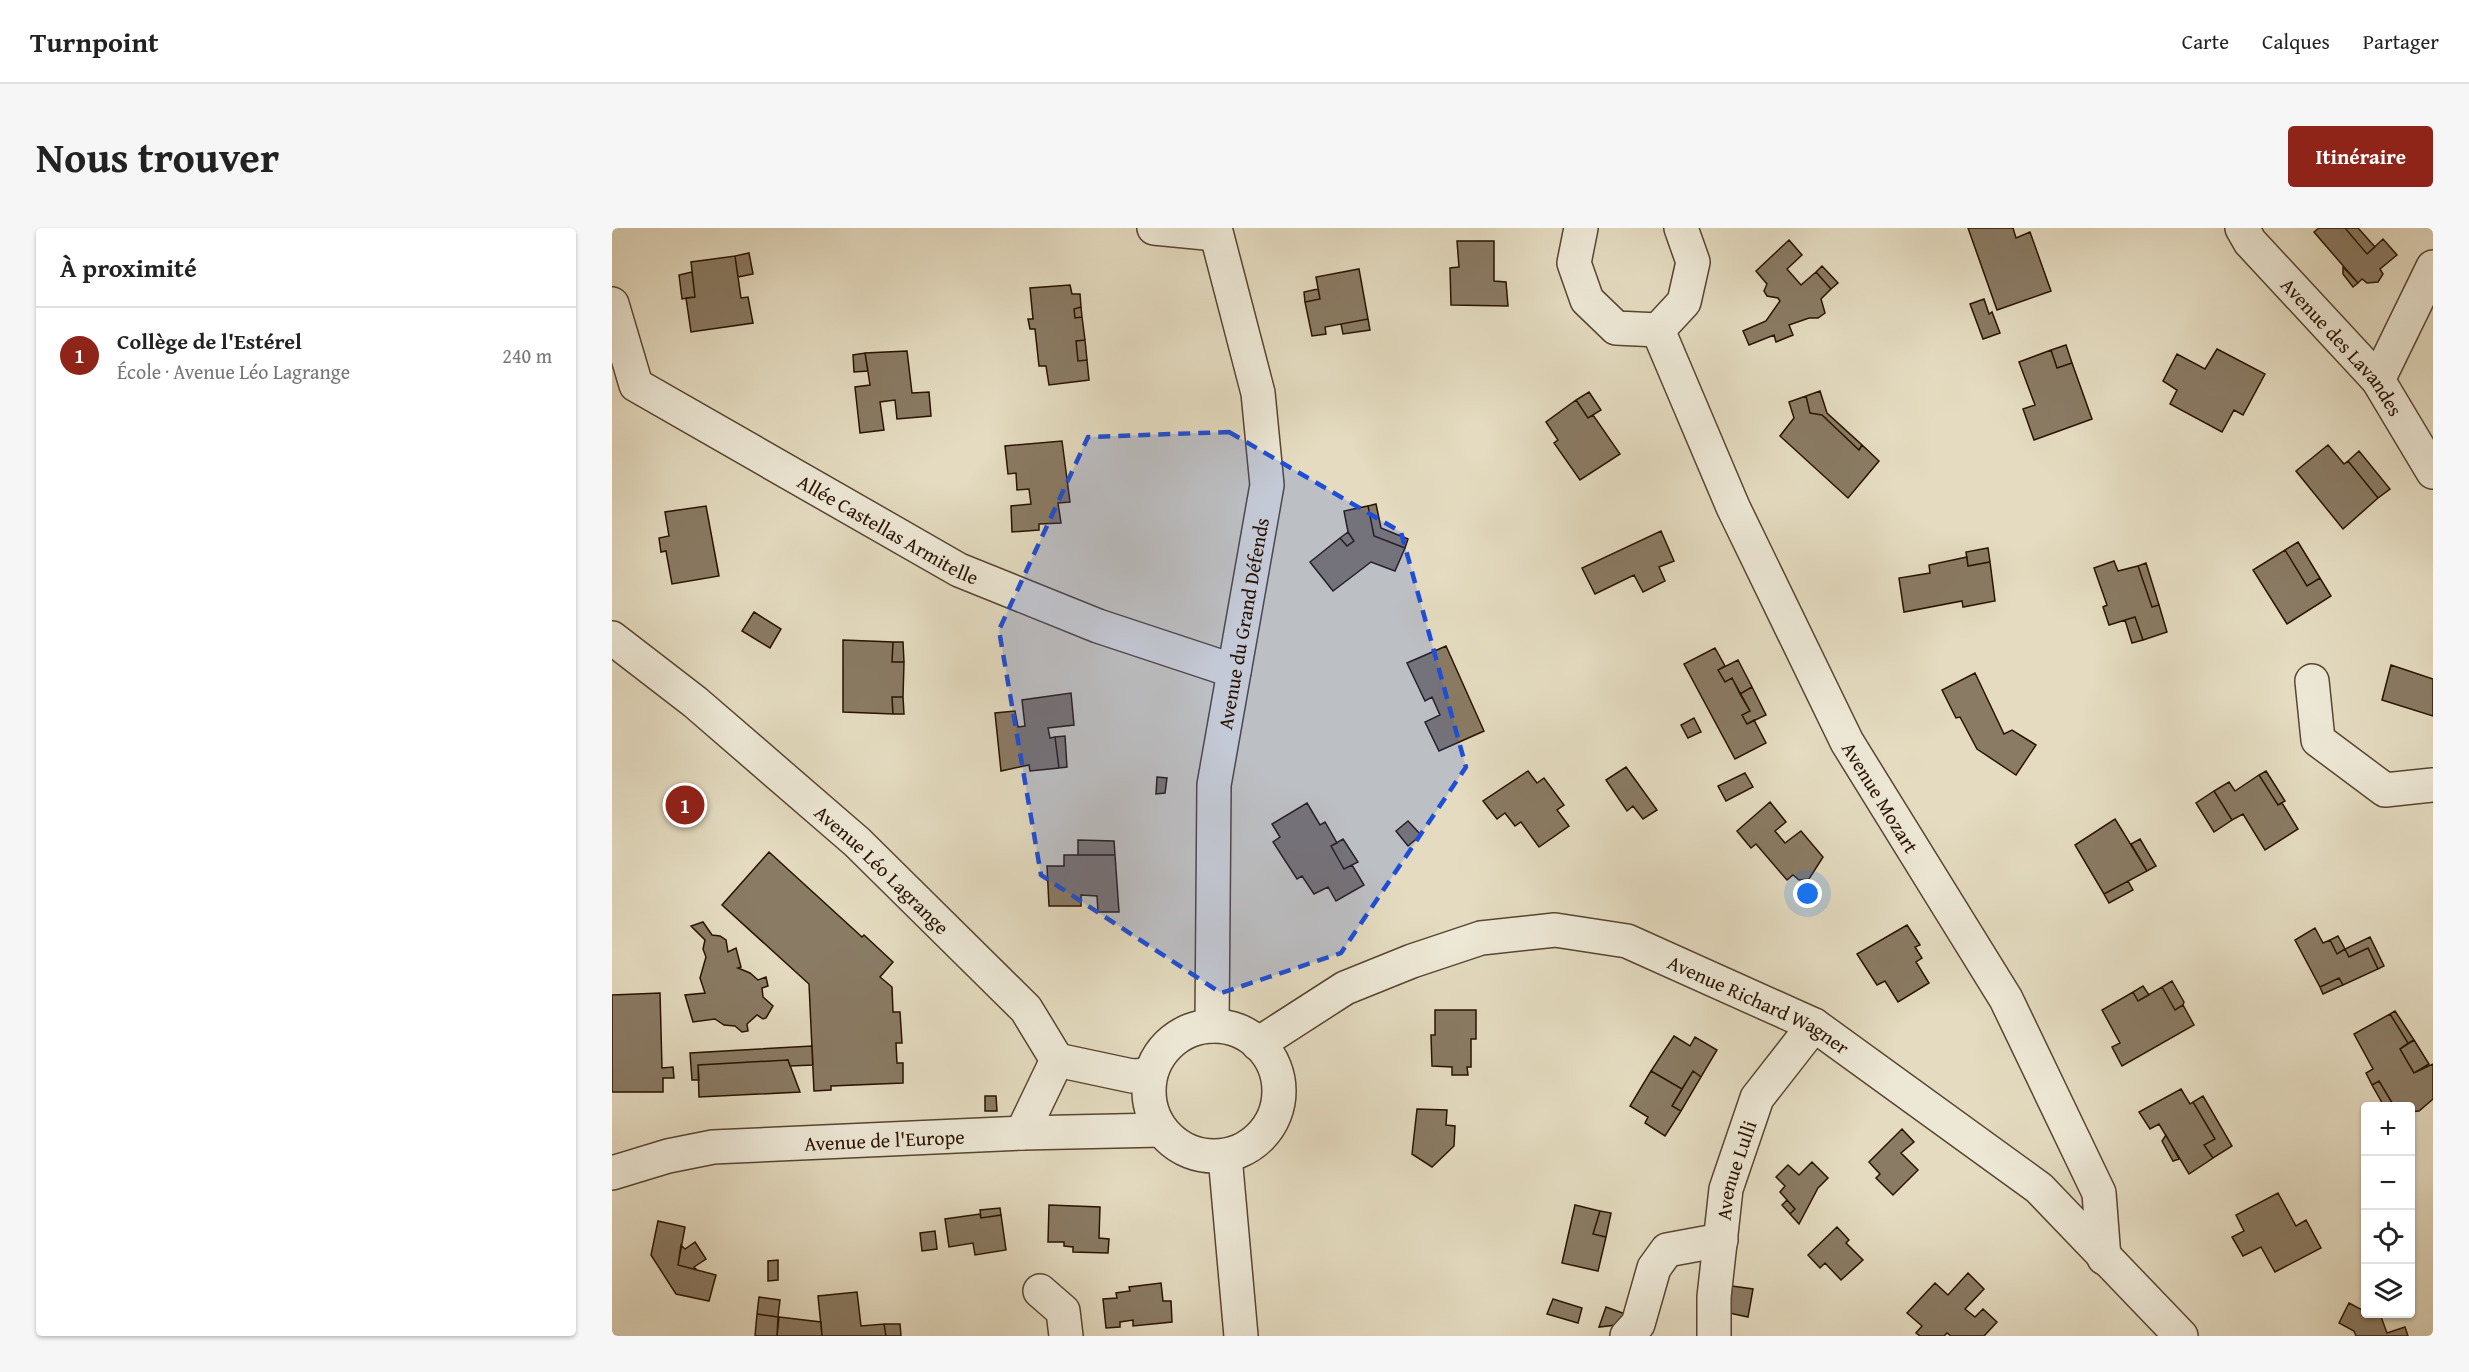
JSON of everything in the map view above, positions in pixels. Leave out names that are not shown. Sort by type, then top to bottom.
[{"type":"street","points":[[1154,228],[1215,231]]},
{"type":"street","points":[[1581,228],[1574,263],[1587,300],[1616,328],[1658,330],[1684,302],[1691,272],[1693,262],[1681,228]]},
{"type":"street","name":"Avenue des Lavandes","points":[[2242,228],[2250,242],[2379,380],[2433,472]]},
{"type":"street","name":"Avenue du Grand Défends","points":[[1212,1026],[1214,785],[1268,485],[1258,393],[1215,231]]},
{"type":"street","points":[[2379,380],[2433,267]]},
{"type":"street","name":"Allée Castellas Armitelle","points":[[612,304],[636,385],[959,570],[1098,626],[1234,671]]},
{"type":"street","name":"Avenue Mozart","points":[[1658,330],[1733,507],[1847,741],[2011,1010],[2099,1193],[2104,1258]]},
{"type":"street","name":"Avenue Léo Lagrange","points":[[612,638],[695,702],[857,842],[1026,1009],[1057,1060]]},
{"type":"street","points":[[2312,681],[2318,740],[2385,790],[2433,785]]},
{"type":"street","name":"Avenue Richard Wagner","points":[[1258,1044],[1345,988],[1412,961],[1481,938],[1555,930],[1627,941],[1814,1025],[2039,1188],[2181,1336]]},
{"type":"street","name":"Avenue Lulli","points":[[1714,1336],[1714,1297],[1726,1189],[1757,1098],[1814,1025]]},
{"type":"street","points":[[1212,1026],[1229,1028],[1245,1034],[1258,1044],[1269,1058],[1276,1074],[1279,1093],[1276,1110],[1269,1127],[1257,1140],[1242,1150],[1225,1156],[1196,1154],[1171,1140],[1161,1130],[1152,1113],[1148,1094],[1150,1075],[1159,1056],[1173,1040],[1192,1030],[1212,1026]]},
{"type":"street","points":[[1022,1133],[1057,1060],[1132,1076],[1150,1075]]},
{"type":"street","name":"Avenue de l'Europe","points":[[612,1173],[668,1156],[713,1147],[1022,1133],[1161,1130]]},
{"type":"street","points":[[1225,1156],[1241,1336]]},
{"type":"street","points":[[1628,1336],[1638,1324],[1654,1268],[1667,1250],[1721,1240]]},
{"type":"street","points":[[1040,1291],[1063,1311],[1066,1336]]},
{"type":"highlighted area","points":[[1229,432],[1401,532],[1466,767],[1341,953],[1221,993],[1041,875],[999,630],[1088,437]]},
{"type":"building","points":[[1968,228],[2013,228],[2016,238],[2030,232],[2051,291],[1997,310]]},
{"type":"building","points":[[2319,228],[2345,228],[2367,254],[2383,239],[2397,255],[2380,269],[2383,274],[2378,282],[2367,283],[2362,279],[2358,283],[2314,232]]},
{"type":"building","points":[[2345,228],[2358,228],[2375,247],[2367,254]]},
{"type":"building","points":[[1789,240],[1802,255],[1787,269],[1801,285],[1816,272],[1831,289],[1821,299],[1825,313],[1818,318],[1809,318],[1789,325],[1793,335],[1776,342],[1774,335],[1749,345],[1743,331],[1766,321],[1780,301],[1778,298],[1767,296],[1764,291],[1767,284],[1756,271]]},
{"type":"building","points":[[1457,241],[1494,241],[1494,281],[1506,282],[1508,306],[1451,305],[1450,268],[1459,267]]},
{"type":"building","points":[[749,253],[753,274],[738,277],[735,256]]},
{"type":"building","points":[[735,256],[741,298],[748,297],[753,323],[691,332],[686,298],[695,297],[691,262]]},
{"type":"building","points":[[1822,266],[1838,283],[1831,289],[1816,272]]},
{"type":"building","points":[[2343,267],[2358,283],[2353,287],[2343,274]]},
{"type":"building","points":[[1359,269],[1368,319],[1325,327],[1326,334],[1312,336],[1305,302],[1320,299],[1316,277]]},
{"type":"building","points":[[692,272],[695,297],[682,299],[679,275]]},
{"type":"building","points":[[1070,285],[1072,294],[1080,294],[1081,307],[1074,309],[1075,318],[1082,317],[1085,340],[1076,341],[1078,361],[1087,360],[1089,380],[1049,385],[1046,366],[1039,366],[1035,329],[1030,329],[1028,319],[1033,319],[1030,288]]},
{"type":"building","points":[[1318,289],[1320,299],[1305,302],[1304,292]]},
{"type":"building","points":[[1984,299],[1989,314],[1992,312],[2000,333],[1983,339],[1970,304]]},
{"type":"building","points":[[1081,307],[1082,317],[1075,318],[1074,309]]},
{"type":"building","points":[[1368,319],[1370,330],[1343,334],[1341,324]]},
{"type":"building","points":[[1085,340],[1087,360],[1078,361],[1076,341]]},
{"type":"building","points":[[2066,345],[2072,363],[2057,368],[2051,350]]},
{"type":"building","points":[[2217,349],[2265,374],[2243,415],[2234,410],[2222,432],[2170,404],[2177,390],[2163,381],[2177,354],[2205,369]]},
{"type":"building","points":[[2051,350],[2057,368],[2072,363],[2092,419],[2034,440],[2023,409],[2035,405],[2019,362]]},
{"type":"building","points":[[907,351],[912,393],[929,392],[931,416],[897,419],[895,400],[880,402],[884,430],[860,433],[855,387],[870,385],[865,353]]},
{"type":"building","points":[[865,353],[868,371],[854,372],[853,355]]},
{"type":"building","points":[[1820,391],[1827,413],[1862,445],[1859,450],[1822,415],[1810,413],[1806,396]]},
{"type":"building","points":[[1589,392],[1601,410],[1588,418],[1576,400]]},
{"type":"building","points":[[1806,396],[1810,413],[1822,415],[1859,450],[1862,445],[1879,461],[1848,498],[1780,436],[1794,418],[1789,402]]},
{"type":"building","points":[[1576,400],[1588,418],[1593,415],[1620,454],[1580,480],[1554,443],[1558,440],[1546,422]]},
{"type":"building","points":[[1062,441],[1070,502],[1058,503],[1061,523],[1039,524],[1039,530],[1012,532],[1011,506],[1031,504],[1029,489],[1017,490],[1016,473],[1008,474],[1005,446]]},
{"type":"building","points":[[2328,445],[2344,464],[2348,461],[2378,498],[2343,529],[2296,471]]},
{"type":"building","points":[[2359,451],[2390,489],[2378,498],[2348,461]]},
{"type":"building","points":[[1376,504],[1381,528],[1408,539],[1405,548],[1374,536],[1368,506]]},
{"type":"building","points":[[706,506],[719,576],[672,584],[666,551],[661,552],[659,538],[669,536],[665,512]]},
{"type":"building","points":[[1368,506],[1374,536],[1405,548],[1395,571],[1371,562],[1333,591],[1310,562],[1340,538],[1347,546],[1354,541],[1348,532],[1344,511]]},
{"type":"building","points":[[1661,531],[1674,561],[1659,567],[1665,581],[1643,592],[1634,575],[1595,594],[1582,568]]},
{"type":"building","points":[[1348,532],[1354,541],[1347,546],[1340,538]]},
{"type":"building","points":[[2298,542],[2320,578],[2307,586],[2285,550]]},
{"type":"building","points":[[1988,548],[1990,562],[1968,566],[1966,552]]},
{"type":"building","points":[[2285,550],[2307,586],[2320,578],[2331,596],[2287,624],[2253,570]]},
{"type":"building","points":[[1967,557],[1968,566],[1990,562],[1995,601],[1963,607],[1962,601],[1904,612],[1899,578],[1930,573],[1929,565]]},
{"type":"building","points":[[2114,561],[2118,571],[2138,566],[2152,607],[2159,605],[2167,632],[2143,640],[2135,617],[2109,625],[2103,607],[2107,605],[2094,568]]},
{"type":"building","points":[[2146,563],[2159,605],[2152,607],[2138,566]]},
{"type":"building","points":[[754,612],[781,629],[770,648],[742,631]]},
{"type":"building","points":[[2135,617],[2143,640],[2132,643],[2125,620]]},
{"type":"building","points":[[843,640],[893,642],[892,662],[904,662],[903,697],[892,697],[893,714],[843,712]]},
{"type":"building","points":[[893,642],[903,642],[904,662],[892,662]]},
{"type":"building","points":[[1446,646],[1484,731],[1439,751],[1425,722],[1440,715],[1432,697],[1425,701],[1407,663]]},
{"type":"building","points":[[1715,648],[1725,666],[1718,670],[1725,682],[1732,678],[1750,711],[1742,715],[1747,724],[1754,720],[1766,743],[1735,759],[1684,664]]},
{"type":"building","points":[[1738,660],[1752,687],[1740,694],[1732,678],[1725,682],[1718,670]]},
{"type":"building","points":[[2391,665],[2433,679],[2433,716],[2382,700]]},
{"type":"building","points":[[1975,673],[2004,734],[2012,730],[2036,745],[2016,775],[1977,749],[1960,717],[1956,718],[1942,690]]},
{"type":"building","points":[[1752,687],[1766,715],[1747,724],[1742,715],[1750,711],[1740,694]]},
{"type":"building","points":[[1071,693],[1074,725],[1048,728],[1050,738],[1055,737],[1059,768],[1030,771],[1029,765],[1001,771],[995,713],[1015,711],[1018,727],[1025,726],[1022,700]]},
{"type":"building","points":[[892,697],[903,697],[904,714],[893,714]]},
{"type":"building","points":[[1694,718],[1701,732],[1688,738],[1681,725]]},
{"type":"building","points":[[1065,736],[1067,767],[1059,768],[1055,737]]},
{"type":"building","points":[[1626,767],[1657,810],[1643,819],[1633,806],[1627,811],[1606,780]]},
{"type":"building","points":[[1528,771],[1537,783],[1544,778],[1564,805],[1557,810],[1569,826],[1539,847],[1521,822],[1515,826],[1505,813],[1497,819],[1483,801]]},
{"type":"building","points":[[2266,771],[2285,801],[2278,805],[2259,775]]},
{"type":"building","points":[[1745,773],[1753,787],[1726,801],[1718,786]]},
{"type":"building","points":[[2259,775],[2278,805],[2282,803],[2298,829],[2265,850],[2243,814],[2232,820],[2214,791],[2229,782],[2235,791]]},
{"type":"building","points":[[1157,777],[1167,778],[1165,793],[1156,794]]},
{"type":"building","points":[[2214,791],[2232,820],[2214,832],[2196,803]]},
{"type":"building","points":[[1770,802],[1786,822],[1775,831],[1785,843],[1801,831],[1823,857],[1809,879],[1799,880],[1793,875],[1787,880],[1756,844],[1751,848],[1737,831]]},
{"type":"building","points":[[1307,803],[1320,825],[1325,822],[1337,843],[1331,846],[1344,869],[1352,865],[1364,885],[1336,901],[1328,887],[1314,894],[1302,876],[1297,879],[1273,842],[1280,837],[1272,824]]},
{"type":"building","points":[[2115,819],[2147,871],[2104,894],[2075,845]]},
{"type":"building","points":[[1408,821],[1421,835],[1408,846],[1396,831]]},
{"type":"building","points":[[1343,839],[1358,862],[1344,869],[1331,846]]},
{"type":"building","points":[[2140,839],[2156,866],[2147,871],[2131,844]]},
{"type":"building","points":[[1078,840],[1114,841],[1115,855],[1078,855]]},
{"type":"building","points":[[769,852],[862,937],[864,935],[893,962],[880,977],[892,987],[893,1012],[900,1012],[902,1043],[896,1043],[897,1063],[903,1063],[903,1083],[831,1086],[831,1090],[814,1091],[809,984],[722,905]]},
{"type":"building","points":[[1064,855],[1115,855],[1119,912],[1098,912],[1097,896],[1081,895],[1081,906],[1049,906],[1047,866],[1064,866]]},
{"type":"building","points":[[2128,881],[2133,890],[2109,903],[2104,894]]},
{"type":"building","points":[[703,922],[712,935],[726,940],[728,952],[736,948],[741,967],[738,968],[750,973],[758,980],[766,977],[768,986],[762,988],[763,997],[773,1006],[766,1018],[763,1019],[757,1015],[747,1024],[748,1031],[742,1032],[735,1026],[724,1025],[715,1019],[693,1022],[685,995],[705,993],[700,978],[706,957],[703,949],[705,940],[691,926]]},
{"type":"building","points":[[1907,925],[1920,945],[1915,947],[1922,958],[1916,962],[1929,983],[1898,1002],[1885,981],[1877,985],[1857,954]]},
{"type":"building","points":[[2315,928],[2323,943],[2330,940],[2337,954],[2345,949],[2349,957],[2368,948],[2378,969],[2343,985],[2339,978],[2320,987],[2295,940]]},
{"type":"building","points":[[2338,936],[2345,949],[2337,954],[2330,940]]},
{"type":"building","points":[[2370,937],[2384,966],[2378,969],[2368,948],[2349,957],[2345,949]]},
{"type":"building","points":[[2339,978],[2343,985],[2323,994],[2320,987]]},
{"type":"building","points":[[2172,981],[2184,1002],[2175,1010],[2162,987]]},
{"type":"building","points":[[2143,986],[2149,995],[2138,1001],[2133,992]]},
{"type":"building","points":[[2162,987],[2175,1010],[2183,1005],[2194,1025],[2122,1066],[2112,1047],[2120,1043],[2102,1010],[2133,992],[2138,1001]]},
{"type":"building","points":[[660,993],[662,1068],[673,1067],[674,1078],[663,1078],[663,1092],[612,1092],[612,995]]},
{"type":"building","points":[[1435,1010],[1476,1010],[1476,1039],[1471,1039],[1471,1067],[1467,1067],[1468,1075],[1452,1075],[1452,1067],[1432,1066],[1431,1035],[1435,1035]]},
{"type":"building","points":[[2395,1011],[2414,1040],[2408,1043],[2390,1014]]},
{"type":"building","points":[[2390,1014],[2408,1043],[2400,1049],[2414,1073],[2433,1064],[2433,1099],[2419,1111],[2415,1111],[2415,1102],[2392,1102],[2379,1081],[2372,1085],[2366,1073],[2373,1069],[2354,1034]]},
{"type":"building","points":[[1674,1036],[1690,1046],[1695,1037],[1717,1050],[1701,1077],[1693,1071],[1682,1089],[1651,1071]]},
{"type":"building","points":[[2414,1040],[2429,1064],[2414,1073],[2400,1049]]},
{"type":"building","points":[[812,1046],[813,1065],[790,1066],[788,1060],[698,1065],[699,1080],[692,1080],[690,1053]]},
{"type":"building","points":[[788,1060],[800,1092],[699,1097],[698,1065]]},
{"type":"building","points":[[1651,1071],[1682,1089],[1672,1106],[1681,1111],[1665,1136],[1645,1123],[1648,1117],[1630,1106]]},
{"type":"building","points":[[1693,1071],[1701,1077],[1681,1111],[1672,1106]]},
{"type":"building","points":[[2379,1081],[2392,1102],[2382,1102],[2372,1085]]},
{"type":"building","points":[[2181,1089],[2190,1104],[2193,1102],[2215,1139],[2204,1145],[2213,1158],[2189,1174],[2159,1124],[2150,1129],[2139,1112]]},
{"type":"building","points":[[985,1096],[996,1096],[997,1111],[985,1111]]},
{"type":"building","points":[[2203,1096],[2232,1146],[2213,1158],[2204,1145],[2215,1139],[2193,1102]]},
{"type":"building","points":[[1417,1109],[1447,1110],[1446,1125],[1455,1126],[1454,1146],[1432,1167],[1412,1154]]},
{"type":"building","points":[[1902,1129],[1914,1142],[1901,1153],[1918,1170],[1893,1195],[1876,1178],[1880,1174],[1869,1162]]},
{"type":"building","points":[[2166,1135],[2179,1159],[2173,1161],[2162,1141]]},
{"type":"building","points":[[1812,1162],[1828,1178],[1818,1188],[1799,1224],[1790,1214],[1795,1209],[1780,1192],[1785,1186],[1776,1177],[1788,1165],[1799,1175]]},
{"type":"building","points":[[2278,1193],[2296,1226],[2306,1220],[2321,1248],[2275,1272],[2261,1247],[2243,1256],[2232,1237],[2244,1231],[2236,1215]]},
{"type":"building","points":[[1787,1200],[1795,1209],[1790,1214],[1782,1205]]},
{"type":"building","points":[[1049,1205],[1100,1207],[1099,1238],[1109,1239],[1108,1253],[1073,1252],[1073,1247],[1064,1246],[1064,1242],[1048,1242]]},
{"type":"building","points":[[1575,1205],[1600,1211],[1593,1234],[1606,1237],[1598,1271],[1562,1263]]},
{"type":"building","points":[[1000,1208],[1001,1215],[981,1218],[980,1210]]},
{"type":"building","points":[[1600,1211],[1611,1213],[1606,1237],[1593,1234]]},
{"type":"building","points":[[980,1214],[981,1218],[1001,1215],[1006,1250],[975,1255],[973,1243],[949,1247],[945,1219]]},
{"type":"building","points":[[658,1221],[685,1227],[678,1265],[716,1275],[709,1301],[676,1294],[651,1255]]},
{"type":"building","points":[[1837,1227],[1849,1240],[1846,1243],[1863,1260],[1841,1280],[1825,1263],[1820,1268],[1808,1255]]},
{"type":"building","points":[[935,1231],[937,1249],[922,1251],[920,1233]]},
{"type":"building","points":[[695,1242],[706,1259],[694,1267],[697,1270],[678,1265],[681,1245],[685,1249]]},
{"type":"building","points":[[778,1260],[778,1280],[768,1281],[768,1261]]},
{"type":"building","points":[[1968,1273],[1984,1289],[1965,1309],[1975,1317],[1983,1309],[1997,1322],[1984,1336],[1951,1336],[1947,1333],[1944,1336],[1920,1336],[1916,1333],[1922,1326],[1907,1313],[1935,1283],[1948,1295]]},
{"type":"building","points":[[1161,1283],[1163,1301],[1171,1301],[1172,1322],[1133,1326],[1133,1320],[1120,1322],[1120,1327],[1106,1328],[1103,1299],[1117,1298],[1116,1293],[1130,1291],[1129,1287]]},
{"type":"building","points":[[1732,1286],[1753,1289],[1748,1317],[1729,1313]]},
{"type":"building","points":[[857,1292],[861,1326],[884,1324],[886,1336],[822,1336],[818,1296]]},
{"type":"building","points":[[759,1297],[780,1300],[778,1317],[757,1314]]},
{"type":"building","points":[[1553,1299],[1582,1308],[1578,1323],[1547,1314]]},
{"type":"building","points":[[2349,1303],[2361,1309],[2361,1318],[2381,1318],[2387,1333],[2405,1327],[2408,1336],[2356,1336],[2354,1331],[2339,1323]]},
{"type":"building","points":[[1606,1307],[1628,1315],[1625,1324],[1599,1327]]},
{"type":"building","points":[[757,1314],[778,1317],[777,1336],[755,1336]]},
{"type":"building","points":[[779,1317],[821,1322],[822,1336],[777,1336]]},
{"type":"building","points":[[884,1324],[900,1324],[901,1336],[886,1336]]},
{"type":"place","name":"Collège de l'Estérel","points":[[685,805]]}]
